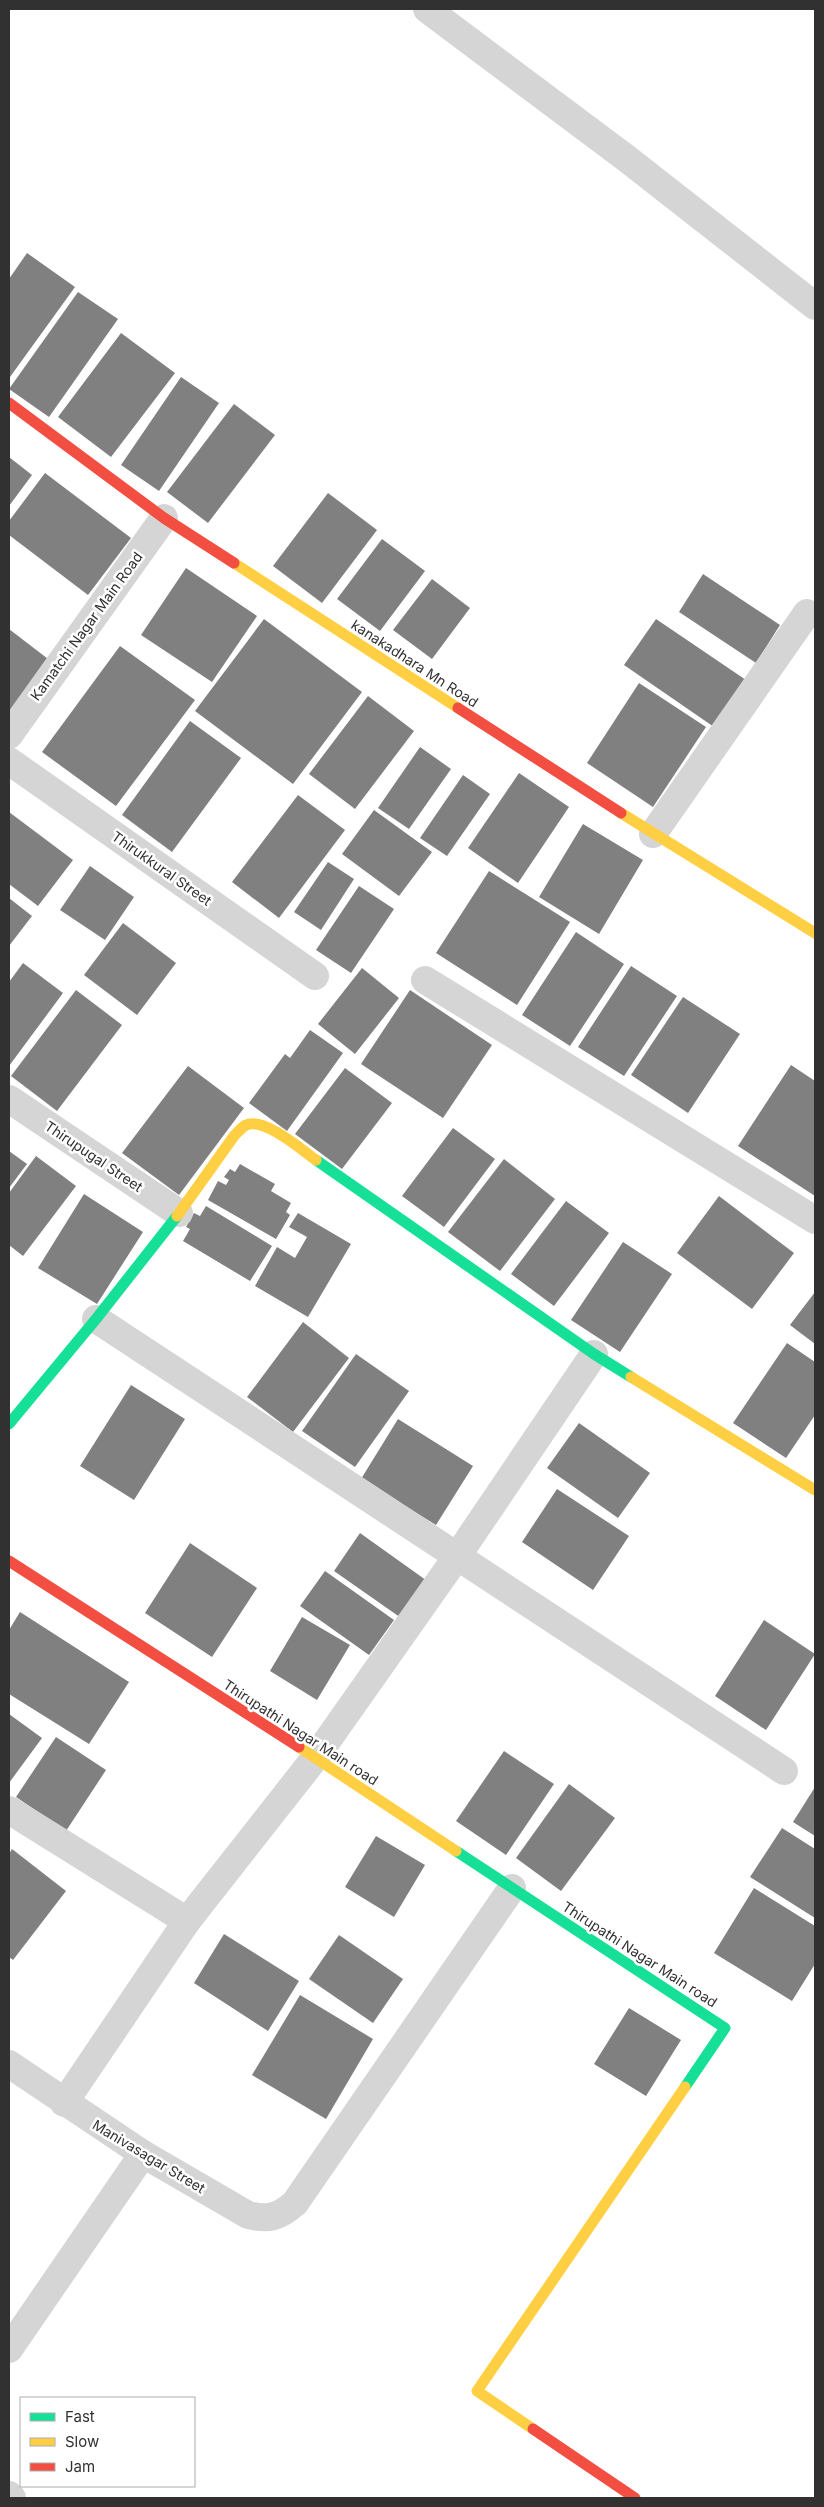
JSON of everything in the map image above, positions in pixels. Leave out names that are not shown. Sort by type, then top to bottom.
[{"type":"street","points":[[427,9],[626,158],[815,306]]},
{"type":"street","name":"kanakadhara Mn Road","points":[[9,403],[164,518],[653,834],[815,933]]},
{"type":"street","name":"Kamatchi Nagar Main Road","points":[[9,735],[164,518]]},
{"type":"street","points":[[653,834],[807,613]]},
{"type":"street","name":"Thirukkural Street","points":[[9,761],[314,976]]},
{"type":"street","points":[[425,980],[815,1220]]},
{"type":"street","name":"Thirupugal Street","points":[[9,1099],[180,1212]]},
{"type":"street","points":[[11,1416],[96,1319],[180,1212],[234,1136],[246,1125],[256,1124],[272,1129],[594,1354],[815,1490]]},
{"type":"street","points":[[96,1319],[458,1555],[784,1771]]},
{"type":"street","points":[[64,2103],[186,1922],[315,1758],[458,1555],[594,1354]]},
{"type":"street","name":"Thirupathi Nagar Main road","points":[[9,1561],[315,1758],[725,2028],[477,2391],[635,2498]]},
{"type":"street","points":[[9,1810],[186,1922]]},
{"type":"street","name":"Manivasagar Street","points":[[9,2064],[142,2154],[248,2215],[263,2219],[274,2218],[296,2203],[512,1888]]},
{"type":"street","points":[[9,2349],[142,2154]]},
{"type":"street","points":[[9,2495],[12,2498]]},
{"type":"building","points":[[27,253],[75,287],[10,377],[9,279]]},
{"type":"building","points":[[78,292],[118,319],[49,417],[9,389]]},
{"type":"building","points":[[121,333],[175,373],[111,457],[58,417]]},
{"type":"building","points":[[181,377],[219,403],[159,491],[121,465]]},
{"type":"building","points":[[234,404],[275,435],[208,523],[167,492]]},
{"type":"building","points":[[9,457],[32,475],[9,506]]},
{"type":"building","points":[[45,473],[131,538],[88,595],[9,535],[9,521]]},
{"type":"building","points":[[328,493],[377,530],[322,603],[273,566]]},
{"type":"building","points":[[382,539],[425,571],[380,631],[337,599]]},
{"type":"building","points":[[186,568],[257,616],[212,682],[141,635]]},
{"type":"building","points":[[703,574],[780,625],[756,663],[679,612]]},
{"type":"building","points":[[432,579],[470,608],[432,659],[393,630]]},
{"type":"building","points":[[264,619],[362,692],[293,784],[195,711]]},
{"type":"building","points":[[656,619],[746,680],[714,727],[624,665]]},
{"type":"building","points":[[9,629],[52,662],[9,719]]},
{"type":"building","points":[[120,646],[195,700],[116,806],[42,752]]},
{"type":"building","points":[[639,683],[706,727],[653,807],[587,763]]},
{"type":"building","points":[[368,696],[414,731],[355,809],[309,774]]},
{"type":"building","points":[[190,721],[241,758],[172,852],[122,815]]},
{"type":"building","points":[[420,747],[451,769],[409,829],[378,808]]},
{"type":"building","points":[[519,773],[569,807],[518,883],[468,848]]},
{"type":"building","points":[[463,775],[490,794],[447,856],[420,838]]},
{"type":"building","points":[[298,795],[345,830],[279,918],[232,882]]},
{"type":"building","points":[[374,810],[432,852],[399,896],[342,854]]},
{"type":"building","points":[[9,812],[73,860],[38,906],[9,884]]},
{"type":"building","points":[[583,824],[643,860],[599,934],[539,897]]},
{"type":"building","points":[[328,862],[354,879],[321,930],[294,912]]},
{"type":"building","points":[[90,866],[134,897],[105,940],[60,910]]},
{"type":"building","points":[[489,871],[570,922],[517,1005],[436,953]]},
{"type":"building","points":[[359,886],[394,909],[351,973],[316,950]]},
{"type":"building","points":[[9,898],[32,916],[9,946]]},
{"type":"building","points":[[123,923],[176,963],[137,1015],[84,975]]},
{"type":"building","points":[[576,932],[624,964],[570,1046],[522,1015]]},
{"type":"building","points":[[23,963],[63,993],[9,1066],[9,982]]},
{"type":"building","points":[[631,966],[677,996],[624,1076],[578,1047]]},
{"type":"building","points":[[362,968],[399,998],[355,1054],[318,1024]]},
{"type":"building","points":[[76,990],[122,1025],[57,1111],[11,1076]]},
{"type":"building","points":[[410,990],[492,1045],[443,1118],[361,1064]]},
{"type":"building","points":[[683,997],[740,1034],[688,1113],[631,1075]]},
{"type":"building","points":[[310,1030],[343,1053],[287,1131],[249,1103],[285,1054],[290,1058]]},
{"type":"building","points":[[791,1065],[815,1081],[815,1196],[738,1146]]},
{"type":"building","points":[[188,1066],[244,1108],[179,1195],[122,1153]]},
{"type":"building","points":[[345,1068],[392,1103],[342,1169],[295,1134]]},
{"type":"building","points":[[453,1128],[495,1159],[444,1227],[402,1196]]},
{"type":"building","points":[[9,1151],[27,1164],[9,1188]]},
{"type":"building","points":[[36,1156],[76,1186],[23,1256],[9,1245],[9,1193]]},
{"type":"building","points":[[504,1159],[555,1199],[500,1271],[448,1232]]},
{"type":"building","points":[[240,1164],[275,1184],[271,1191],[291,1203],[286,1212],[290,1215],[276,1239],[208,1200],[218,1181],[226,1185],[229,1180],[224,1177],[230,1169],[235,1172]]},
{"type":"building","points":[[84,1194],[143,1232],[97,1304],[38,1268]]},
{"type":"building","points":[[719,1196],[794,1253],[752,1309],[677,1253]]},
{"type":"building","points":[[566,1201],[609,1233],[554,1306],[511,1274]]},
{"type":"building","points":[[206,1206],[272,1246],[250,1281],[183,1241],[190,1229],[186,1227],[194,1213],[200,1216]]},
{"type":"building","points":[[298,1213],[351,1244],[308,1317],[255,1286],[277,1247],[295,1258],[307,1237],[289,1227]]},
{"type":"building","points":[[623,1242],[672,1274],[620,1352],[571,1320]]},
{"type":"building","points":[[815,1292],[815,1344],[790,1325]]},
{"type":"building","points":[[303,1322],[349,1358],[293,1432],[247,1397]]},
{"type":"building","points":[[787,1343],[815,1362],[815,1415],[786,1458],[733,1423]]},
{"type":"building","points":[[356,1354],[409,1391],[355,1467],[302,1431]]},
{"type":"building","points":[[131,1385],[185,1419],[134,1500],[80,1466]]},
{"type":"building","points":[[398,1419],[473,1466],[436,1525],[361,1479]]},
{"type":"building","points":[[579,1423],[650,1473],[618,1518],[547,1468]]},
{"type":"building","points":[[557,1489],[629,1536],[593,1590],[522,1542]]},
{"type":"building","points":[[360,1533],[430,1583],[404,1620],[334,1571]]},
{"type":"building","points":[[190,1543],[257,1588],[212,1657],[145,1613]]},
{"type":"building","points":[[325,1571],[394,1620],[369,1655],[300,1606]]},
{"type":"building","points":[[20,1612],[129,1682],[89,1744],[9,1694],[9,1630]]},
{"type":"building","points":[[302,1617],[350,1645],[317,1700],[270,1671]]},
{"type":"building","points":[[764,1620],[815,1654],[766,1730],[715,1696]]},
{"type":"building","points":[[9,1714],[42,1738],[9,1783]]},
{"type":"building","points":[[56,1737],[106,1770],[66,1831],[16,1797]]},
{"type":"building","points":[[504,1751],[554,1784],[506,1855],[456,1821]]},
{"type":"building","points":[[569,1784],[615,1818],[561,1891],[516,1858]]},
{"type":"building","points":[[815,1787],[815,1836],[793,1822]]},
{"type":"building","points":[[782,1828],[815,1849],[815,1918],[750,1877]]},
{"type":"building","points":[[376,1836],[425,1865],[394,1917],[345,1887]]},
{"type":"building","points":[[12,1849],[66,1891],[13,1960],[9,1957],[9,1854]]},
{"type":"building","points":[[754,1888],[815,1926],[815,1964],[792,2001],[714,1953]]},
{"type":"building","points":[[224,1934],[299,1981],[268,2031],[194,1983]]},
{"type":"building","points":[[339,1935],[403,1979],[373,2023],[309,1979]]},
{"type":"building","points":[[300,1995],[373,2039],[326,2119],[252,2075]]},
{"type":"building","points":[[629,2008],[681,2040],[646,2096],[594,2064]]},
{"type":"traffic: fast","points":[[316,1160],[594,1354],[631,1377]]},
{"type":"traffic: fast","points":[[9,1424],[96,1319],[177,1216]]},
{"type":"traffic: fast","points":[[456,1851],[725,2028],[685,2087]]},
{"type":"traffic: slow","points":[[234,563],[458,708]]},
{"type":"traffic: slow","points":[[621,813],[815,933]]},
{"type":"traffic: slow","points":[[177,1216],[234,1136],[246,1125],[254,1124],[272,1130],[316,1160]]},
{"type":"traffic: slow","points":[[631,1377],[815,1490]]},
{"type":"traffic: slow","points":[[299,1747],[456,1851]]},
{"type":"traffic: slow","points":[[533,2429],[477,2391],[685,2087]]},
{"type":"traffic: jam","points":[[9,403],[164,518],[234,563]]},
{"type":"traffic: jam","points":[[458,708],[621,813]]},
{"type":"traffic: jam","points":[[9,1561],[299,1747]]},
{"type":"traffic: jam","points":[[533,2429],[635,2498]]}]
